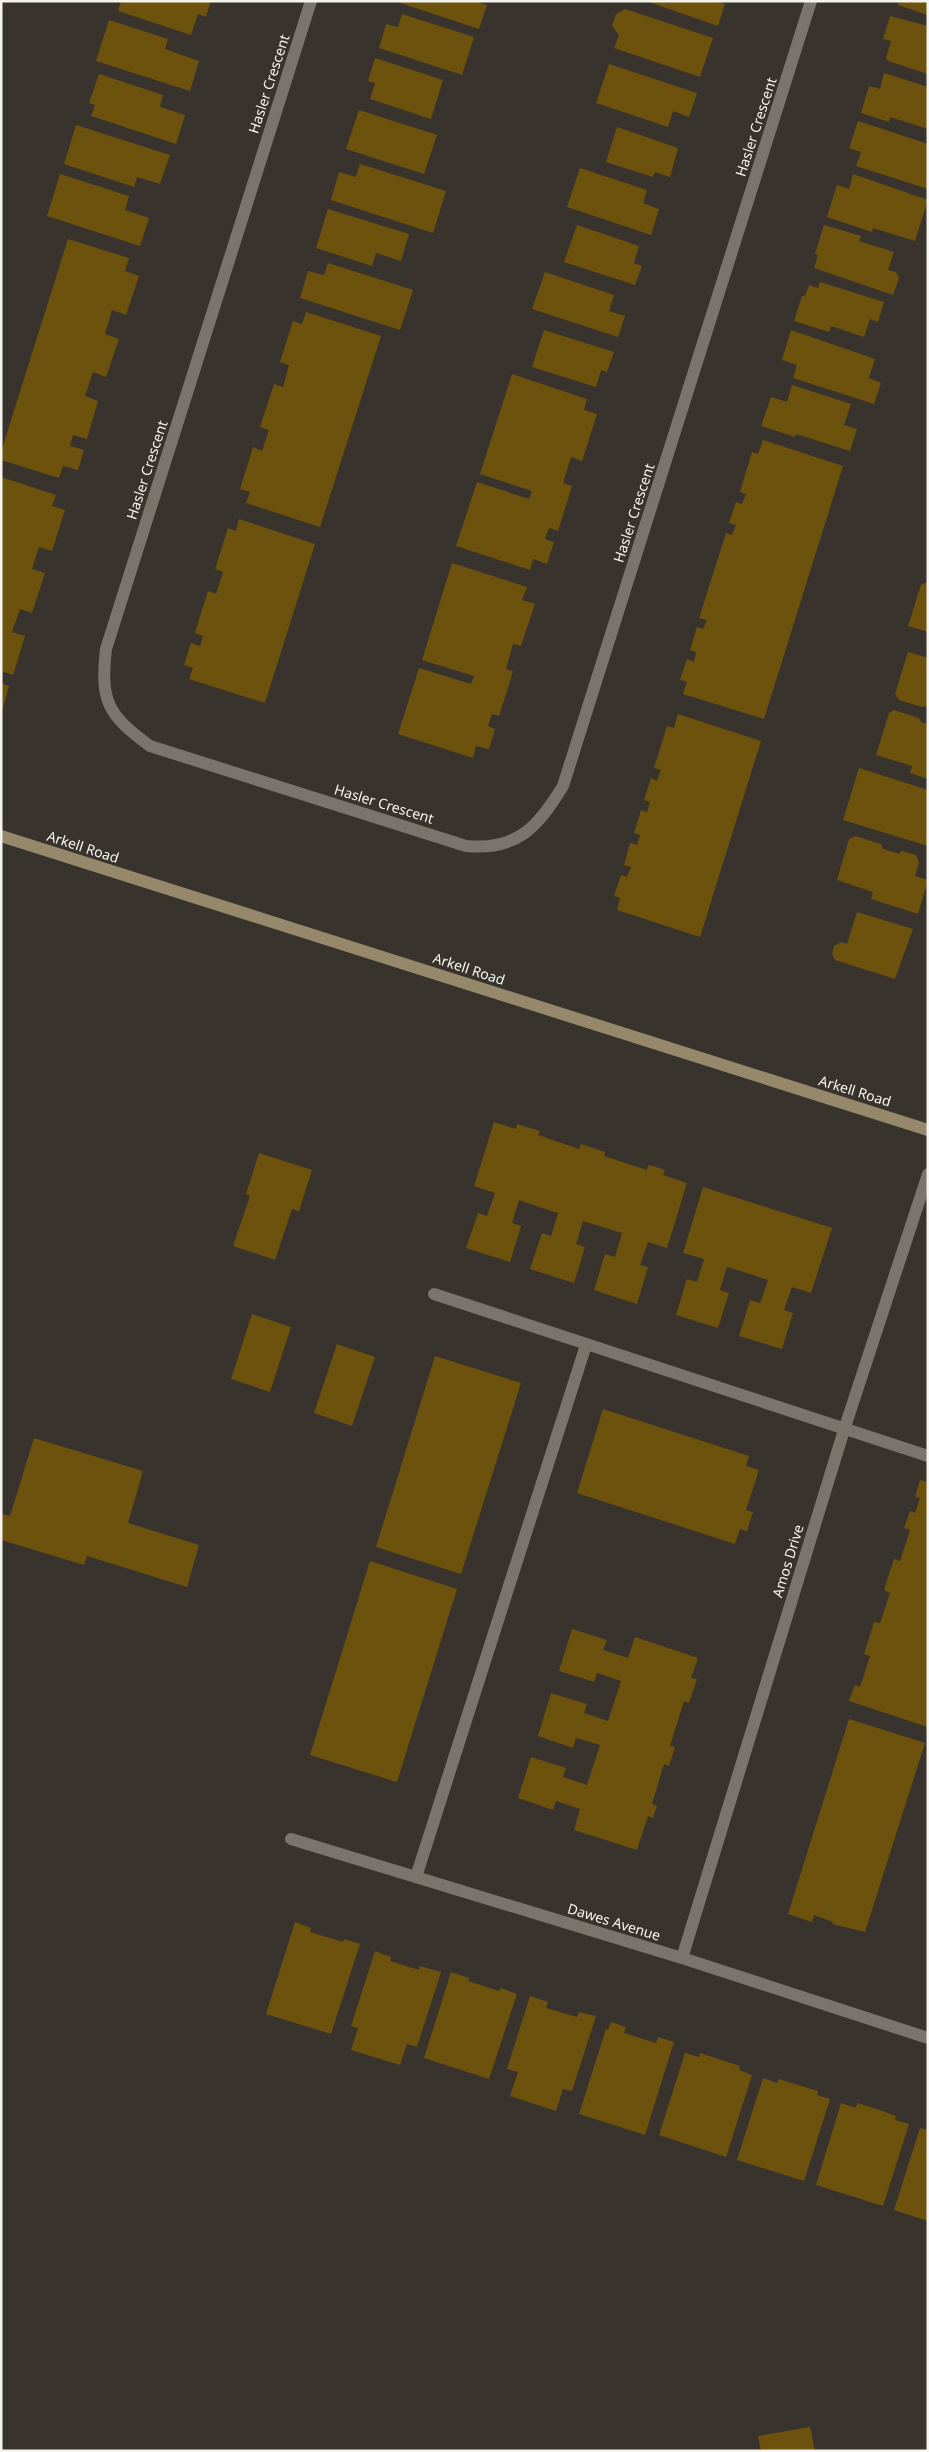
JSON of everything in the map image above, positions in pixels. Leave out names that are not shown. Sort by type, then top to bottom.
[{"type":"main road","name":"Arkell Road","points":[[1,836],[928,1130]]},
{"type":"street","name":"Hasler Crescent","points":[[311,1],[106,649],[103,674],[105,696],[113,713],[127,729],[150,746],[466,846],[488,848],[510,841],[530,830],[548,811],[563,786],[811,1]]},
{"type":"street","name":"Amos Drive","points":[[682,1958],[844,1430],[928,1174]]},
{"type":"street","points":[[434,1294],[928,1456]]},
{"type":"street","points":[[416,1877],[586,1345]]},
{"type":"street","name":"Dawes Avenue","points":[[291,1839],[682,1958],[928,2038]]},
{"type":"building","points":[[121,1],[211,1],[206,17],[198,14],[191,35],[118,11]]},
{"type":"building","points":[[401,1],[480,1],[480,3],[487,5],[479,29],[400,3]]},
{"type":"building","points":[[646,1],[716,1],[725,4],[718,26]]},
{"type":"building","points":[[899,1],[928,1],[928,15],[898,5]]},
{"type":"building","points":[[625,9],[713,38],[700,77],[614,48],[619,35],[612,26],[616,14]]},
{"type":"building","points":[[402,14],[474,37],[462,75],[379,48],[386,24],[398,27]]},
{"type":"building","points":[[890,16],[928,26],[928,74],[888,61],[886,58],[891,41],[883,39]]},
{"type":"building","points":[[109,20],[168,39],[165,49],[199,61],[190,91],[96,61]]},
{"type":"building","points":[[375,58],[443,80],[431,119],[370,99],[375,83],[368,81]]},
{"type":"building","points":[[609,64],[697,93],[689,117],[673,111],[668,127],[596,103]]},
{"type":"building","points":[[884,73],[928,87],[928,129],[890,117],[889,122],[861,113],[869,86],[880,89]]},
{"type":"building","points":[[99,74],[163,95],[160,107],[185,115],[176,144],[91,116],[95,105],[89,103]]},
{"type":"building","points":[[359,110],[437,135],[424,174],[346,149]]},
{"type":"building","points":[[858,121],[928,144],[928,189],[856,166],[861,152],[849,148]]},
{"type":"building","points":[[76,125],[170,155],[160,184],[137,177],[134,187],[64,164]]},
{"type":"building","points":[[617,127],[678,148],[670,177],[655,172],[653,177],[606,162]]},
{"type":"building","points":[[360,164],[446,191],[433,233],[331,200],[339,172],[356,177]]},
{"type":"building","points":[[580,168],[647,190],[643,203],[659,209],[651,235],[567,207]]},
{"type":"building","points":[[60,174],[129,196],[125,210],[149,218],[140,246],[47,216]]},
{"type":"building","points":[[853,174],[928,200],[915,241],[873,228],[872,232],[827,217],[837,185],[849,189]]},
{"type":"building","points":[[328,209],[409,234],[401,261],[376,253],[372,266],[316,248]]},
{"type":"building","points":[[577,225],[639,246],[634,263],[642,266],[635,285],[564,262]]},
{"type":"building","points":[[824,225],[861,236],[859,241],[894,252],[888,270],[896,272],[899,278],[893,295],[814,268],[818,255],[815,254]]},
{"type":"building","points":[[68,239],[129,258],[125,271],[139,276],[126,315],[112,310],[105,334],[119,339],[106,377],[93,372],[85,396],[98,401],[87,439],[73,435],[70,446],[84,450],[78,470],[63,466],[59,478],[1,460],[1,452]]},
{"type":"building","points":[[328,263],[413,290],[400,330],[300,298],[308,271],[324,275]]},
{"type":"building","points":[[545,272],[614,295],[609,311],[625,316],[618,337],[532,309]]},
{"type":"building","points":[[820,282],[884,302],[878,322],[870,319],[864,337],[831,326],[829,332],[794,321],[802,296],[805,296],[809,285],[818,288]]},
{"type":"building","points":[[306,312],[381,336],[320,527],[246,503],[250,492],[240,489],[253,447],[262,451],[269,430],[260,427],[274,384],[283,387],[289,365],[280,362],[293,321],[302,324]]},
{"type":"building","points":[[544,330],[614,352],[607,372],[601,370],[596,387],[532,367]]},
{"type":"building","points":[[791,330],[875,359],[869,378],[881,383],[874,404],[793,378],[797,365],[782,360]]},
{"type":"building","points":[[512,374],[587,399],[584,410],[597,414],[582,461],[571,457],[563,483],[572,486],[558,531],[549,528],[545,539],[554,542],[547,564],[533,559],[530,570],[456,546],[477,482],[529,499],[532,491],[480,474]]},
{"type":"building","points":[[792,385],[851,404],[844,425],[857,429],[850,451],[796,434],[795,437],[761,426],[771,397],[787,402]]},
{"type":"building","points":[[763,440],[843,466],[764,719],[683,694],[687,682],[680,680],[687,659],[694,662],[696,652],[690,650],[697,627],[703,629],[707,620],[699,618],[726,533],[732,535],[736,525],[729,523],[736,502],[742,504],[746,494],[740,492],[752,452],[758,454]]},
{"type":"building","points":[[1,477],[56,495],[52,506],[65,510],[52,551],[39,547],[32,569],[45,573],[32,613],[20,609],[12,632],[25,636],[13,675],[1,671]]},
{"type":"building","points":[[239,519],[315,544],[265,703],[189,679],[193,668],[184,665],[191,643],[200,646],[203,636],[195,633],[201,613],[208,591],[216,594],[223,572],[215,569],[228,528],[236,531]]},
{"type":"building","points":[[452,563],[527,587],[522,600],[535,604],[521,646],[513,644],[506,669],[513,671],[507,691],[499,716],[492,714],[488,726],[495,729],[489,749],[476,746],[473,758],[398,734],[419,668],[471,684],[474,676],[422,660]]},
{"type":"building","points":[[927,582],[928,632],[908,626],[921,585]]},
{"type":"building","points":[[908,652],[928,658],[928,706],[922,707],[899,700],[895,694]]},
{"type":"building","points":[[1,683],[9,686],[3,708],[1,707]]},
{"type":"building","points":[[894,710],[919,718],[921,722],[928,724],[928,779],[910,773],[912,766],[876,755],[889,713]]},
{"type":"building","points":[[678,714],[761,741],[700,937],[617,910],[620,898],[614,896],[621,875],[627,877],[631,867],[624,865],[630,843],[637,845],[640,835],[634,833],[641,810],[647,812],[650,802],[644,800],[651,778],[657,781],[661,770],[654,768],[667,726],[674,728]]},
{"type":"building","points":[[859,768],[928,790],[928,846],[843,820]]},
{"type":"building","points":[[855,836],[881,844],[883,849],[900,854],[901,851],[916,855],[919,862],[915,876],[928,880],[918,914],[871,899],[873,892],[837,880],[849,839]]},
{"type":"building","points":[[857,912],[913,929],[895,979],[835,960],[832,954],[834,946],[841,942],[847,944]]},
{"type":"building","points":[[494,1122],[516,1129],[517,1124],[540,1131],[538,1135],[579,1149],[581,1144],[605,1152],[604,1156],[647,1170],[648,1165],[656,1167],[665,1170],[663,1175],[687,1183],[667,1248],[648,1242],[640,1265],[648,1267],[637,1304],[594,1290],[605,1254],[615,1257],[622,1233],[583,1221],[576,1244],[585,1247],[574,1283],[530,1269],[542,1233],[551,1236],[558,1213],[519,1200],[512,1223],[521,1226],[510,1262],[466,1248],[478,1213],[487,1216],[495,1193],[474,1186]]},
{"type":"building","points":[[259,1153],[312,1170],[299,1211],[292,1209],[275,1260],[233,1246],[250,1196],[246,1194]]},
{"type":"building","points":[[703,1187],[832,1228],[811,1293],[792,1287],[784,1310],[793,1313],[782,1349],[739,1336],[750,1300],[760,1303],[768,1280],[747,1273],[727,1267],[720,1290],[729,1293],[718,1328],[676,1315],[687,1279],[697,1282],[704,1259],[683,1253]]},
{"type":"building","points":[[252,1314],[291,1327],[270,1392],[231,1379]]},
{"type":"building","points":[[337,1344],[375,1357],[352,1426],[314,1413]]},
{"type":"building","points":[[435,1356],[521,1383],[461,1574],[376,1547]]},
{"type":"building","points":[[603,1409],[749,1456],[746,1466],[759,1470],[746,1510],[753,1512],[747,1531],[740,1529],[735,1544],[577,1493]]},
{"type":"building","points":[[34,1438],[143,1471],[128,1523],[199,1545],[187,1587],[87,1556],[84,1565],[1,1540],[1,1514],[10,1516]]},
{"type":"building","points":[[920,1480],[928,1482],[928,1727],[849,1701],[855,1685],[860,1687],[865,1672],[870,1656],[864,1654],[874,1622],[880,1623],[890,1593],[884,1590],[894,1559],[900,1561],[910,1530],[904,1528],[910,1511],[915,1513],[920,1498],[915,1497]]},
{"type":"building","points":[[370,1561],[457,1589],[397,1782],[310,1755]]},
{"type":"building","points":[[572,1629],[607,1640],[603,1650],[628,1658],[635,1637],[698,1658],[691,1678],[697,1679],[689,1703],[684,1701],[670,1746],[675,1747],[669,1766],[664,1764],[652,1804],[657,1806],[653,1818],[648,1816],[637,1850],[574,1830],[580,1809],[556,1801],[553,1810],[518,1798],[531,1757],[566,1768],[563,1777],[587,1785],[600,1745],[576,1738],[573,1748],[538,1736],[551,1693],[587,1704],[584,1713],[608,1721],[621,1681],[597,1673],[594,1682],[559,1671]]},
{"type":"building","points":[[849,1719],[925,1743],[865,1932],[832,1924],[833,1922],[814,1915],[812,1922],[788,1914]]},
{"type":"building","points":[[295,1922],[311,1928],[310,1932],[343,1942],[344,1939],[360,1944],[331,2034],[266,2014]]},
{"type":"building","points":[[375,1951],[391,1957],[390,1961],[419,1970],[420,1966],[441,1972],[417,2047],[407,2044],[400,2065],[351,2050],[358,2028],[351,2026]]},
{"type":"building","points":[[451,1972],[469,1978],[468,1981],[499,1991],[501,1988],[517,1994],[489,2079],[424,2058]]},
{"type":"building","points":[[530,1996],[548,2002],[546,2008],[577,2017],[579,2012],[596,2016],[572,2091],[563,2089],[556,2111],[510,2096],[518,2072],[507,2069]]},
{"type":"building","points":[[611,2022],[626,2027],[624,2033],[656,2043],[658,2037],[674,2042],[645,2135],[579,2114],[606,2029],[608,2030]]},
{"type":"building","points":[[685,2053],[699,2057],[700,2053],[740,2066],[739,2070],[752,2075],[726,2157],[659,2135]]},
{"type":"building","points":[[763,2078],[777,2083],[779,2079],[818,2091],[817,2095],[830,2099],[804,2181],[737,2160]]},
{"type":"building","points":[[841,2103],[856,2108],[857,2103],[877,2109],[896,2116],[895,2120],[909,2124],[883,2206],[816,2185]]},
{"type":"building","points":[[920,2128],[928,2130],[928,2221],[894,2210]]},
{"type":"building","points":[[810,2427],[815,2451],[761,2451],[758,2436]]}]
